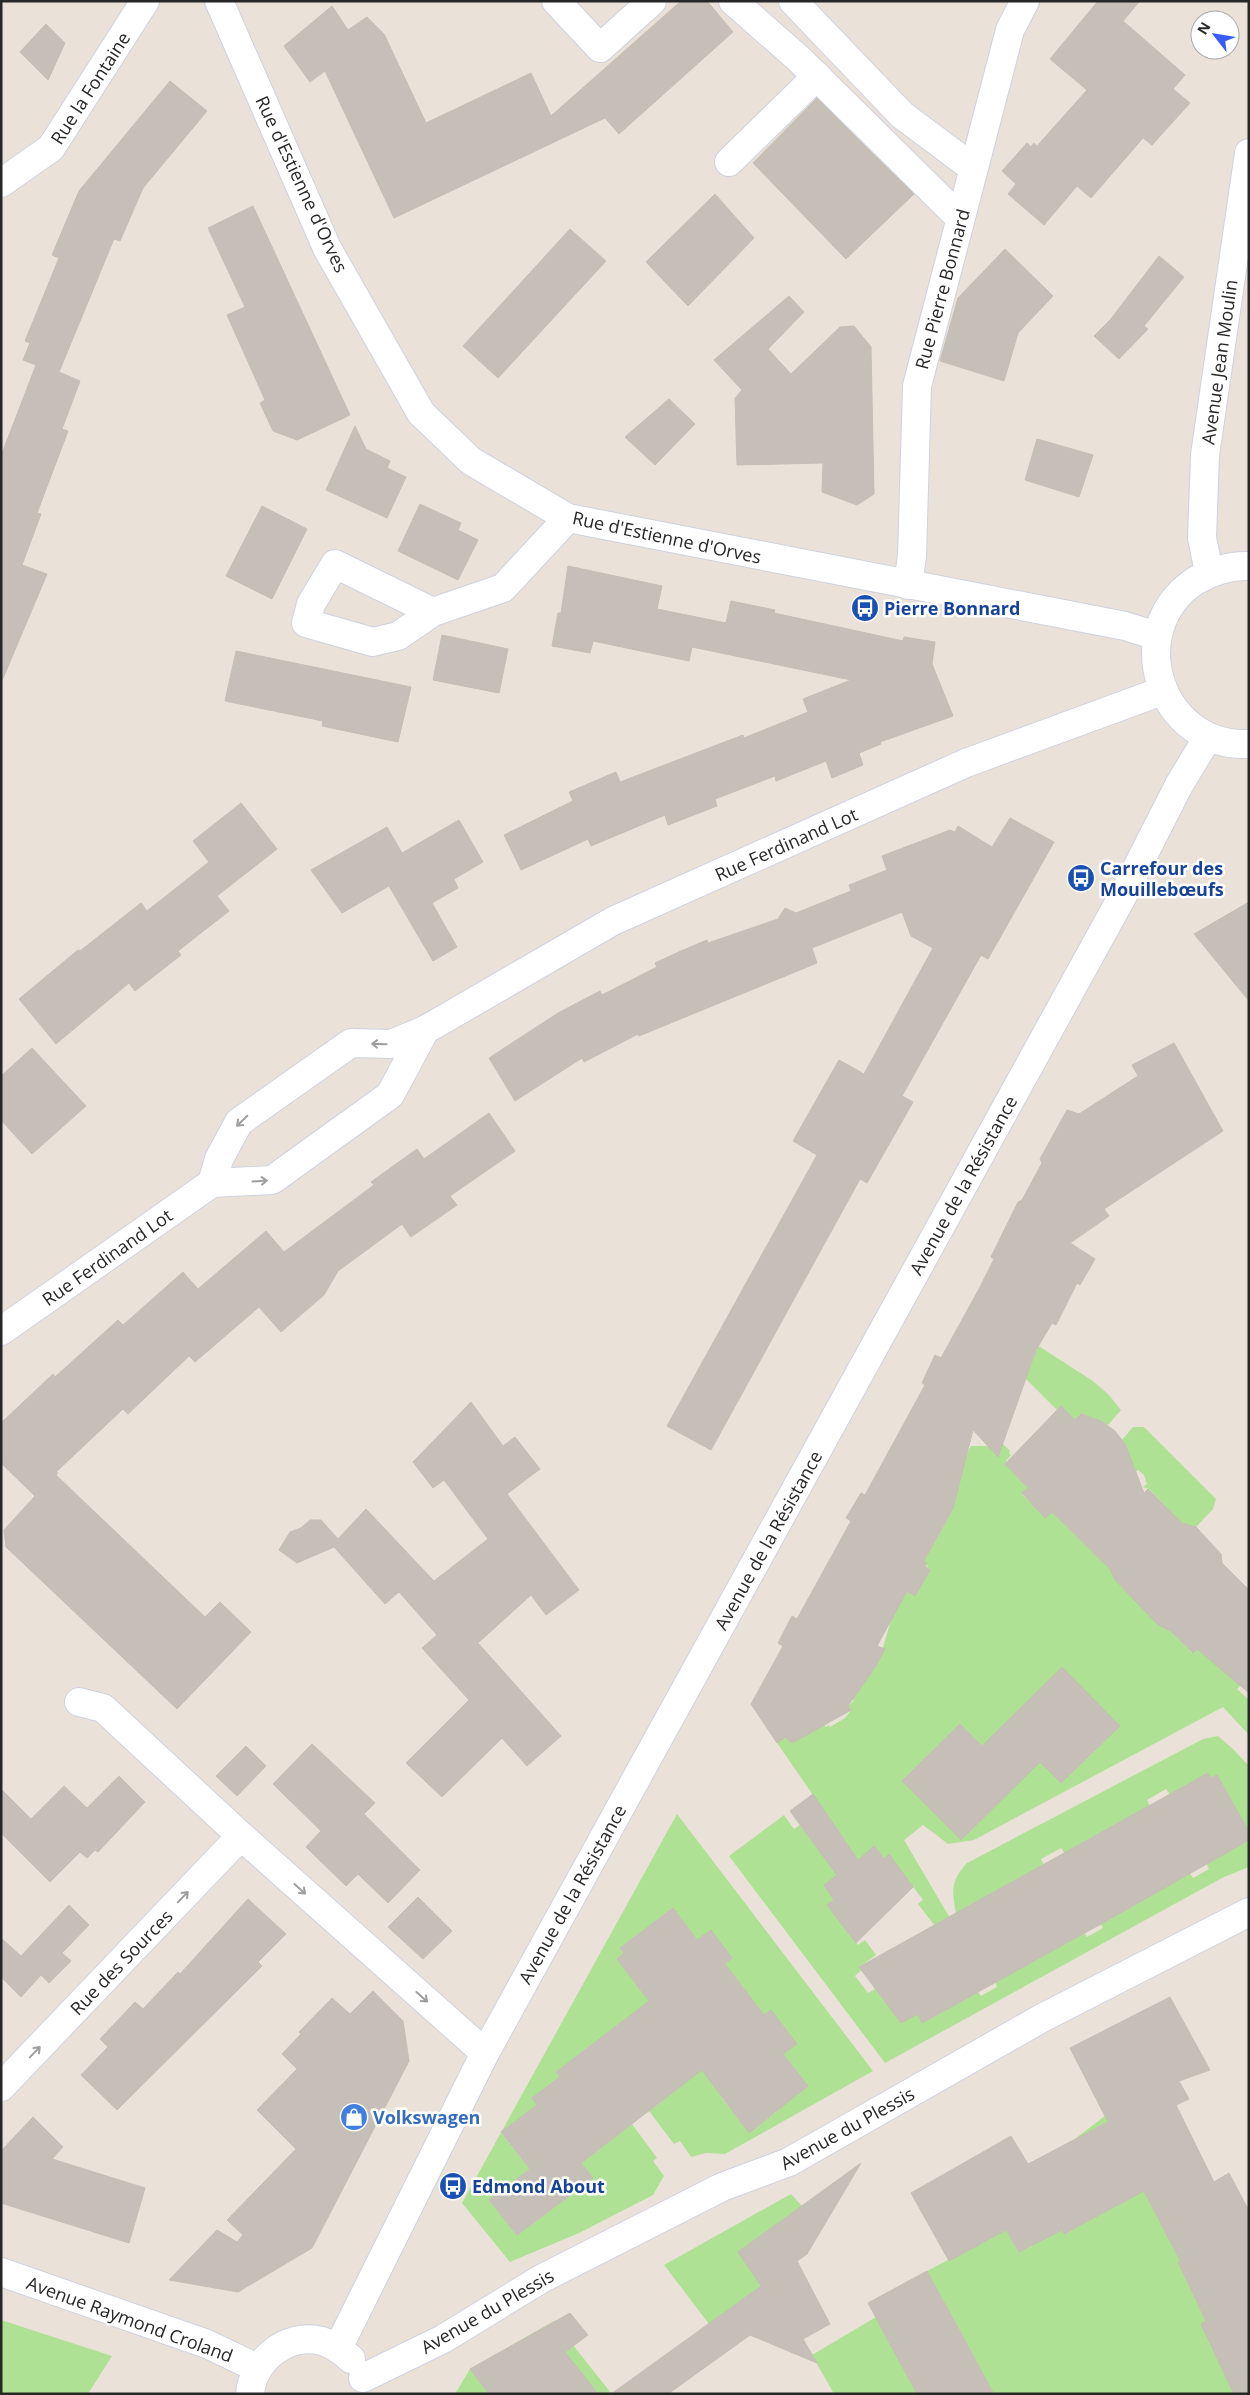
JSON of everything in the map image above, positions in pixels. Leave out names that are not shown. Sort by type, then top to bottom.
[{"type":"street","name":"Rue la Fontaine","points":[[1,183],[51,148],[145,1]]},
{"type":"street","name":"Rue d'Estienne d'Orves","points":[[219,1],[327,248],[421,413],[471,461],[568,518],[1126,626],[1157,636]]},
{"type":"street","points":[[556,1],[600,48],[652,1]]},
{"type":"street","points":[[733,1],[817,76],[960,218]]},
{"type":"street","points":[[793,1],[902,115],[973,168]]},
{"type":"street","name":"Rue Pierre Bonnard","points":[[908,585],[913,532],[916,386],[1010,30],[1025,1]]},
{"type":"street","points":[[729,162],[817,76]]},
{"type":"street","name":"Avenue Jean Moulin","points":[[1209,572],[1202,538],[1206,455],[1249,153]]},
{"type":"street","points":[[433,612],[503,588],[568,518]]},
{"type":"street","points":[[1249,566],[1236,565],[1209,572],[1186,588],[1167,610],[1157,636],[1157,673],[1162,691],[1174,710],[1184,720],[1208,737],[1234,745],[1249,744]]},
{"type":"street","name":"Rue Ferdinand Lot","points":[[1,1331],[212,1183],[219,1159],[239,1122],[351,1043],[391,1044],[425,1030],[612,921],[966,763],[1162,691]]},
{"type":"street","name":"Avenue de la Résistance","points":[[338,2348],[485,2053],[1116,907],[1179,784],[1208,737]]},
{"type":"street","points":[[212,1183],[272,1180],[390,1095],[425,1030]]},
{"type":"street","points":[[79,1702],[103,1708],[241,1836],[485,2053]]},
{"type":"street","name":"Rue des Sources","points":[[1,2087],[241,1836]]},
{"type":"street","name":"Avenue du Plessis","points":[[364,2386],[541,2279],[722,2187],[789,2162],[1042,2018],[1249,1912]]},
{"type":"street","name":"Avenue Raymond Croland","points":[[1,2272],[207,2344],[258,2368]]},
{"type":"street","points":[[250,2394],[258,2368],[270,2354],[285,2344],[302,2340],[320,2341],[338,2348],[353,2361],[364,2386]]},
{"type":"green space","points":[[1037,1345],[1093,1381],[1108,1394],[1121,1410],[1108,1425],[1095,1419],[1089,1425],[1080,1415],[1075,1420],[1061,1406],[1057,1410],[1022,1375],[1034,1356]]},
{"type":"green space","points":[[1133,1427],[1144,1427],[1216,1499],[1213,1509],[1196,1527],[1182,1523],[1149,1489],[1143,1487],[1147,1484],[1144,1475],[1138,1470],[1132,1475],[1123,1459],[1128,1452],[1122,1440]]},
{"type":"green space","points":[[1001,1442],[1010,1451],[1011,1455],[1006,1461],[1028,1488],[1022,1494],[1043,1515],[1052,1512],[1109,1567],[1120,1585],[1150,1616],[1173,1632],[1192,1653],[1197,1649],[1242,1684],[1237,1689],[1249,1700],[1249,1735],[1223,1707],[974,1840],[948,1844],[923,1825],[904,1840],[950,1918],[935,1926],[918,1904],[923,1900],[889,1855],[884,1859],[874,1846],[858,1860],[777,1743],[786,1737],[823,1723],[826,1727],[828,1725],[830,1727],[845,1718],[851,1710],[848,1706],[854,1701],[850,1696],[869,1671],[872,1672],[880,1658],[891,1620],[882,1615],[896,1588],[906,1593],[920,1584],[927,1575],[929,1569],[924,1561],[950,1514],[959,1486],[955,1476],[971,1446],[987,1446]]},
{"type":"green space","points":[[1218,1736],[1249,1766],[1249,1832],[1208,1773],[1170,1795],[1166,1789],[1147,1800],[1150,1806],[1065,1854],[1061,1848],[1041,1859],[1044,1865],[956,1914],[953,1892],[955,1881],[967,1863],[1203,1739]]},
{"type":"green space","points":[[677,1814],[873,2071],[725,2154],[706,2153],[691,2157],[680,2141],[674,2144],[649,2111],[652,2101],[656,2106],[708,2062],[722,2098],[749,2132],[779,2110],[773,2102],[803,2080],[783,2054],[764,2016],[725,1964],[732,1958],[711,1931],[697,1940],[673,1908],[620,1948],[624,1953],[617,1959],[651,2003],[619,2024],[556,2072],[560,2077],[537,2105],[501,2133],[530,2169],[489,2200],[517,2235],[593,2178],[581,2163],[632,2124],[657,2158],[653,2161],[664,2176],[653,2195],[579,2233],[510,2262],[462,2203]]},
{"type":"green space","points":[[784,1815],[794,1829],[800,1825],[839,1874],[824,1885],[834,1900],[828,1905],[858,1945],[865,1940],[876,1955],[859,1967],[861,1970],[855,1976],[868,1993],[875,1989],[901,2022],[918,2014],[922,2023],[977,1990],[981,1996],[997,1987],[995,1981],[1083,1931],[1087,1937],[1103,1928],[1100,1922],[1189,1872],[1193,1878],[1209,1869],[1206,1863],[1249,1840],[1249,1867],[1222,1878],[885,2063],[729,1856]]},
{"type":"green space","points":[[1105,2116],[1181,2260],[1178,2262],[1206,2321],[1234,2394],[994,2394],[927,2271],[1006,2230],[1019,2252],[1032,2246],[1026,2237],[1056,2221],[1064,2234],[1105,2212],[1086,2165],[1072,2141]]},
{"type":"green space","points":[[791,2194],[822,2228],[805,2255],[797,2261],[739,2252],[761,2286],[709,2324],[664,2265]]},
{"type":"green space","points":[[876,2317],[917,2394],[834,2394],[812,2355]]},
{"type":"green space","points":[[1,2320],[112,2356],[88,2394],[1,2394]]},
{"type":"green space","points":[[554,2321],[611,2393],[455,2394],[470,2369]]},
{"type":"building","points":[[681,1],[707,1],[733,32],[619,134],[605,118],[394,218],[325,71],[310,82],[284,46],[332,6],[348,30],[367,17],[384,34],[426,123],[531,73],[551,116]]},
{"type":"building","points":[[1098,1],[1140,1],[1123,21],[1185,75],[1173,89],[1190,103],[1152,145],[1143,138],[1091,198],[1077,186],[1044,225],[1008,194],[1016,184],[1002,171],[1027,143],[1031,147],[1034,143],[1037,146],[1087,90],[1050,59]]},
{"type":"building","points":[[46,24],[65,43],[48,80],[20,52]]},
{"type":"building","points":[[170,81],[207,111],[143,188],[120,241],[114,239],[59,372],[80,381],[62,429],[68,431],[37,513],[41,514],[22,565],[47,574],[1,683],[1,456],[36,365],[23,360],[30,343],[25,341],[59,258],[52,255],[79,191]]},
{"type":"building","points":[[817,98],[914,194],[846,259],[753,163]]},
{"type":"building","points":[[715,194],[754,238],[688,306],[646,262]]},
{"type":"building","points":[[253,206],[350,415],[297,440],[273,431],[260,403],[265,400],[227,315],[245,307],[208,228]]},
{"type":"building","points":[[570,229],[606,261],[498,378],[463,346]]},
{"type":"building","points":[[1005,249],[1053,296],[1018,333],[1004,381],[940,361],[958,298]]},
{"type":"building","points":[[1159,256],[1184,277],[1144,326],[1148,329],[1119,359],[1094,336],[1110,320]]},
{"type":"building","points":[[789,296],[804,312],[768,349],[791,374],[840,327],[854,326],[871,347],[874,494],[857,505],[822,492],[823,463],[737,465],[735,398],[742,390],[714,360]]},
{"type":"building","points":[[669,399],[695,424],[655,465],[625,437]]},
{"type":"building","points":[[355,426],[366,449],[390,461],[387,468],[406,477],[387,518],[326,490]]},
{"type":"building","points":[[1037,439],[1093,455],[1079,497],[1025,480]]},
{"type":"building","points":[[420,504],[461,523],[458,530],[478,540],[458,580],[398,551]]},
{"type":"building","points":[[262,506],[307,529],[272,599],[226,576]]},
{"type":"building","points":[[568,566],[662,586],[657,609],[726,623],[731,601],[775,610],[774,613],[903,641],[904,637],[935,642],[932,664],[953,716],[880,742],[881,744],[859,753],[863,765],[832,778],[826,761],[776,781],[775,776],[715,799],[717,806],[668,825],[665,815],[591,846],[588,839],[521,870],[504,835],[573,801],[569,792],[616,772],[620,782],[743,735],[744,738],[808,712],[803,699],[851,680],[692,647],[689,661],[593,641],[590,653],[552,646],[558,613],[561,613]]},
{"type":"building","points":[[442,635],[508,649],[499,693],[433,680]]},
{"type":"building","points":[[236,651],[411,687],[398,742],[322,726],[323,721],[225,701]]},
{"type":"building","points":[[241,803],[277,849],[217,896],[229,911],[178,951],[181,955],[135,991],[129,983],[56,1044],[19,999],[78,950],[80,951],[141,903],[147,911],[209,862],[193,841]]},
{"type":"building","points":[[1010,818],[1054,842],[988,959],[981,955],[902,1096],[913,1102],[867,1183],[860,1179],[711,1450],[667,1426],[817,1155],[793,1141],[839,1060],[864,1074],[933,948],[911,936],[902,912],[812,948],[817,963],[639,1036],[638,1034],[584,1062],[582,1058],[515,1101],[489,1058],[558,1013],[600,991],[602,995],[657,967],[655,963],[681,951],[707,940],[708,943],[778,919],[785,908],[796,913],[851,891],[849,885],[887,870],[882,856],[950,830],[955,832],[958,826],[992,847]]},
{"type":"building","points":[[459,820],[483,862],[454,879],[458,888],[432,903],[457,947],[433,961],[389,886],[342,913],[311,870],[387,827],[402,853]]},
{"type":"building","points":[[1249,902],[1249,1001],[1194,934]]},
{"type":"building","points":[[1174,1043],[1223,1131],[1104,1209],[1109,1216],[1070,1243],[1095,1259],[1080,1285],[1077,1283],[1056,1325],[1052,1323],[1036,1350],[998,1457],[973,1430],[953,1508],[924,1561],[927,1563],[925,1566],[930,1570],[915,1596],[907,1591],[877,1646],[885,1649],[876,1666],[848,1706],[851,1710],[794,1742],[790,1742],[786,1737],[777,1743],[751,1704],[783,1646],[778,1643],[792,1616],[797,1619],[851,1521],[846,1518],[861,1493],[865,1495],[925,1385],[922,1383],[935,1355],[941,1358],[979,1289],[994,1259],[991,1257],[1018,1202],[1022,1200],[1042,1163],[1040,1159],[1067,1110],[1079,1114],[1138,1076],[1132,1065]]},
{"type":"building","points":[[32,1048],[86,1106],[32,1154],[1,1120],[1,1076]]},
{"type":"building","points":[[489,1113],[515,1151],[450,1196],[457,1205],[411,1237],[402,1224],[338,1271],[324,1295],[281,1332],[259,1307],[195,1362],[189,1356],[128,1414],[123,1409],[56,1472],[58,1473],[56,1475],[205,1617],[220,1602],[251,1632],[177,1709],[6,1547],[4,1530],[35,1496],[1,1463],[1,1423],[53,1374],[55,1377],[118,1320],[123,1325],[183,1272],[198,1289],[266,1231],[284,1252],[374,1185],[371,1182],[417,1149],[424,1159]]},
{"type":"building","points":[[471,1402],[503,1446],[515,1437],[540,1469],[507,1494],[579,1590],[546,1615],[531,1595],[478,1643],[561,1736],[527,1766],[502,1738],[442,1797],[406,1763],[469,1700],[422,1648],[437,1635],[399,1592],[385,1604],[334,1547],[297,1563],[279,1550],[290,1532],[301,1528],[310,1520],[321,1520],[338,1539],[366,1509],[434,1581],[488,1539],[444,1480],[433,1488],[413,1462]]},
{"type":"building","points":[[1061,1406],[1075,1420],[1081,1414],[1101,1421],[1115,1431],[1125,1444],[1144,1493],[1148,1489],[1182,1523],[1196,1527],[1221,1554],[1222,1563],[1249,1590],[1249,1693],[1197,1649],[1193,1653],[1172,1632],[1157,1624],[1116,1581],[1110,1569],[1052,1512],[1045,1518],[1022,1493],[1028,1488],[1005,1464]]},
{"type":"building","points":[[1062,1667],[1120,1726],[1061,1783],[1040,1762],[961,1840],[902,1781],[960,1724],[982,1746]]},
{"type":"building","points":[[312,1744],[375,1803],[364,1814],[420,1870],[388,1903],[358,1874],[346,1886],[306,1847],[321,1831],[273,1784]]},
{"type":"building","points":[[246,1746],[266,1766],[237,1796],[216,1776]]},
{"type":"building","points":[[1208,1773],[1211,1778],[1217,1775],[1249,1832],[1249,1840],[1101,1924],[922,2023],[918,2014],[901,2023],[859,1967]]},
{"type":"building","points":[[119,1776],[145,1802],[98,1852],[95,1850],[87,1858],[80,1852],[50,1882],[1,1833],[1,1789],[31,1819],[64,1786],[87,1808]]},
{"type":"building","points":[[813,1794],[858,1860],[874,1846],[884,1859],[889,1854],[913,1887],[856,1943],[827,1905],[834,1900],[824,1885],[837,1875],[790,1811]]},
{"type":"building","points":[[418,1897],[452,1931],[423,1959],[388,1927]]},
{"type":"building","points":[[248,1899],[286,1934],[258,1962],[262,1966],[117,2110],[81,2075],[108,2047],[100,2039],[135,2002],[143,2009],[178,1972],[180,1974]]},
{"type":"building","points":[[69,1905],[89,1925],[62,1953],[71,1961],[49,1983],[41,1975],[21,1997],[1,1977],[1,1938],[21,1956]]},
{"type":"building","points":[[673,1908],[697,1940],[711,1930],[732,1958],[725,1964],[764,2015],[771,2010],[797,2044],[783,2054],[808,2086],[749,2133],[702,2070],[581,2163],[593,2178],[517,2235],[489,2200],[530,2169],[501,2132],[537,2105],[532,2098],[560,2077],[556,2072],[649,2001],[617,1959],[624,1953],[620,1948]]},
{"type":"building","name":"Volkswagen","points":[[373,1991],[403,2021],[409,2061],[312,2248],[238,2292],[169,2280],[217,2230],[237,2242],[243,2235],[227,2220],[296,2149],[257,2110],[297,2069],[282,2054],[301,2034],[299,2032],[332,1998],[350,2014]]},
{"type":"building","points":[[1170,1997],[1210,2070],[1179,2081],[1189,2099],[1176,2105],[1214,2182],[1229,2173],[1249,2211],[1249,2394],[1234,2394],[1201,2324],[1206,2321],[1178,2262],[1180,2260],[1144,2191],[1064,2234],[1062,2230],[1019,2252],[1006,2230],[949,2261],[911,2193],[1011,2136],[1028,2164],[1108,2122],[1070,2048]]},
{"type":"building","points":[[33,2117],[63,2147],[52,2159],[145,2188],[129,2243],[1,2203],[1,2151]]},
{"type":"building","points":[[861,2163],[807,2254],[797,2261],[830,2324],[803,2339],[817,2363],[750,2335],[668,2394],[611,2394],[761,2286],[738,2252]]},
{"type":"building","points":[[927,2271],[994,2394],[917,2394],[868,2303]]},
{"type":"building","points":[[570,2313],[588,2335],[565,2352],[598,2394],[489,2394],[470,2369]]},
{"type":"place","name":"Pierre Bonnard","points":[[865,608]]},
{"type":"place","name":"Carrefour des Mouillebœufs","points":[[1081,878]]},
{"type":"place","name":"Volkswagen","points":[[354,2117]]},
{"type":"place","name":"Edmond About","points":[[453,2186]]}]
